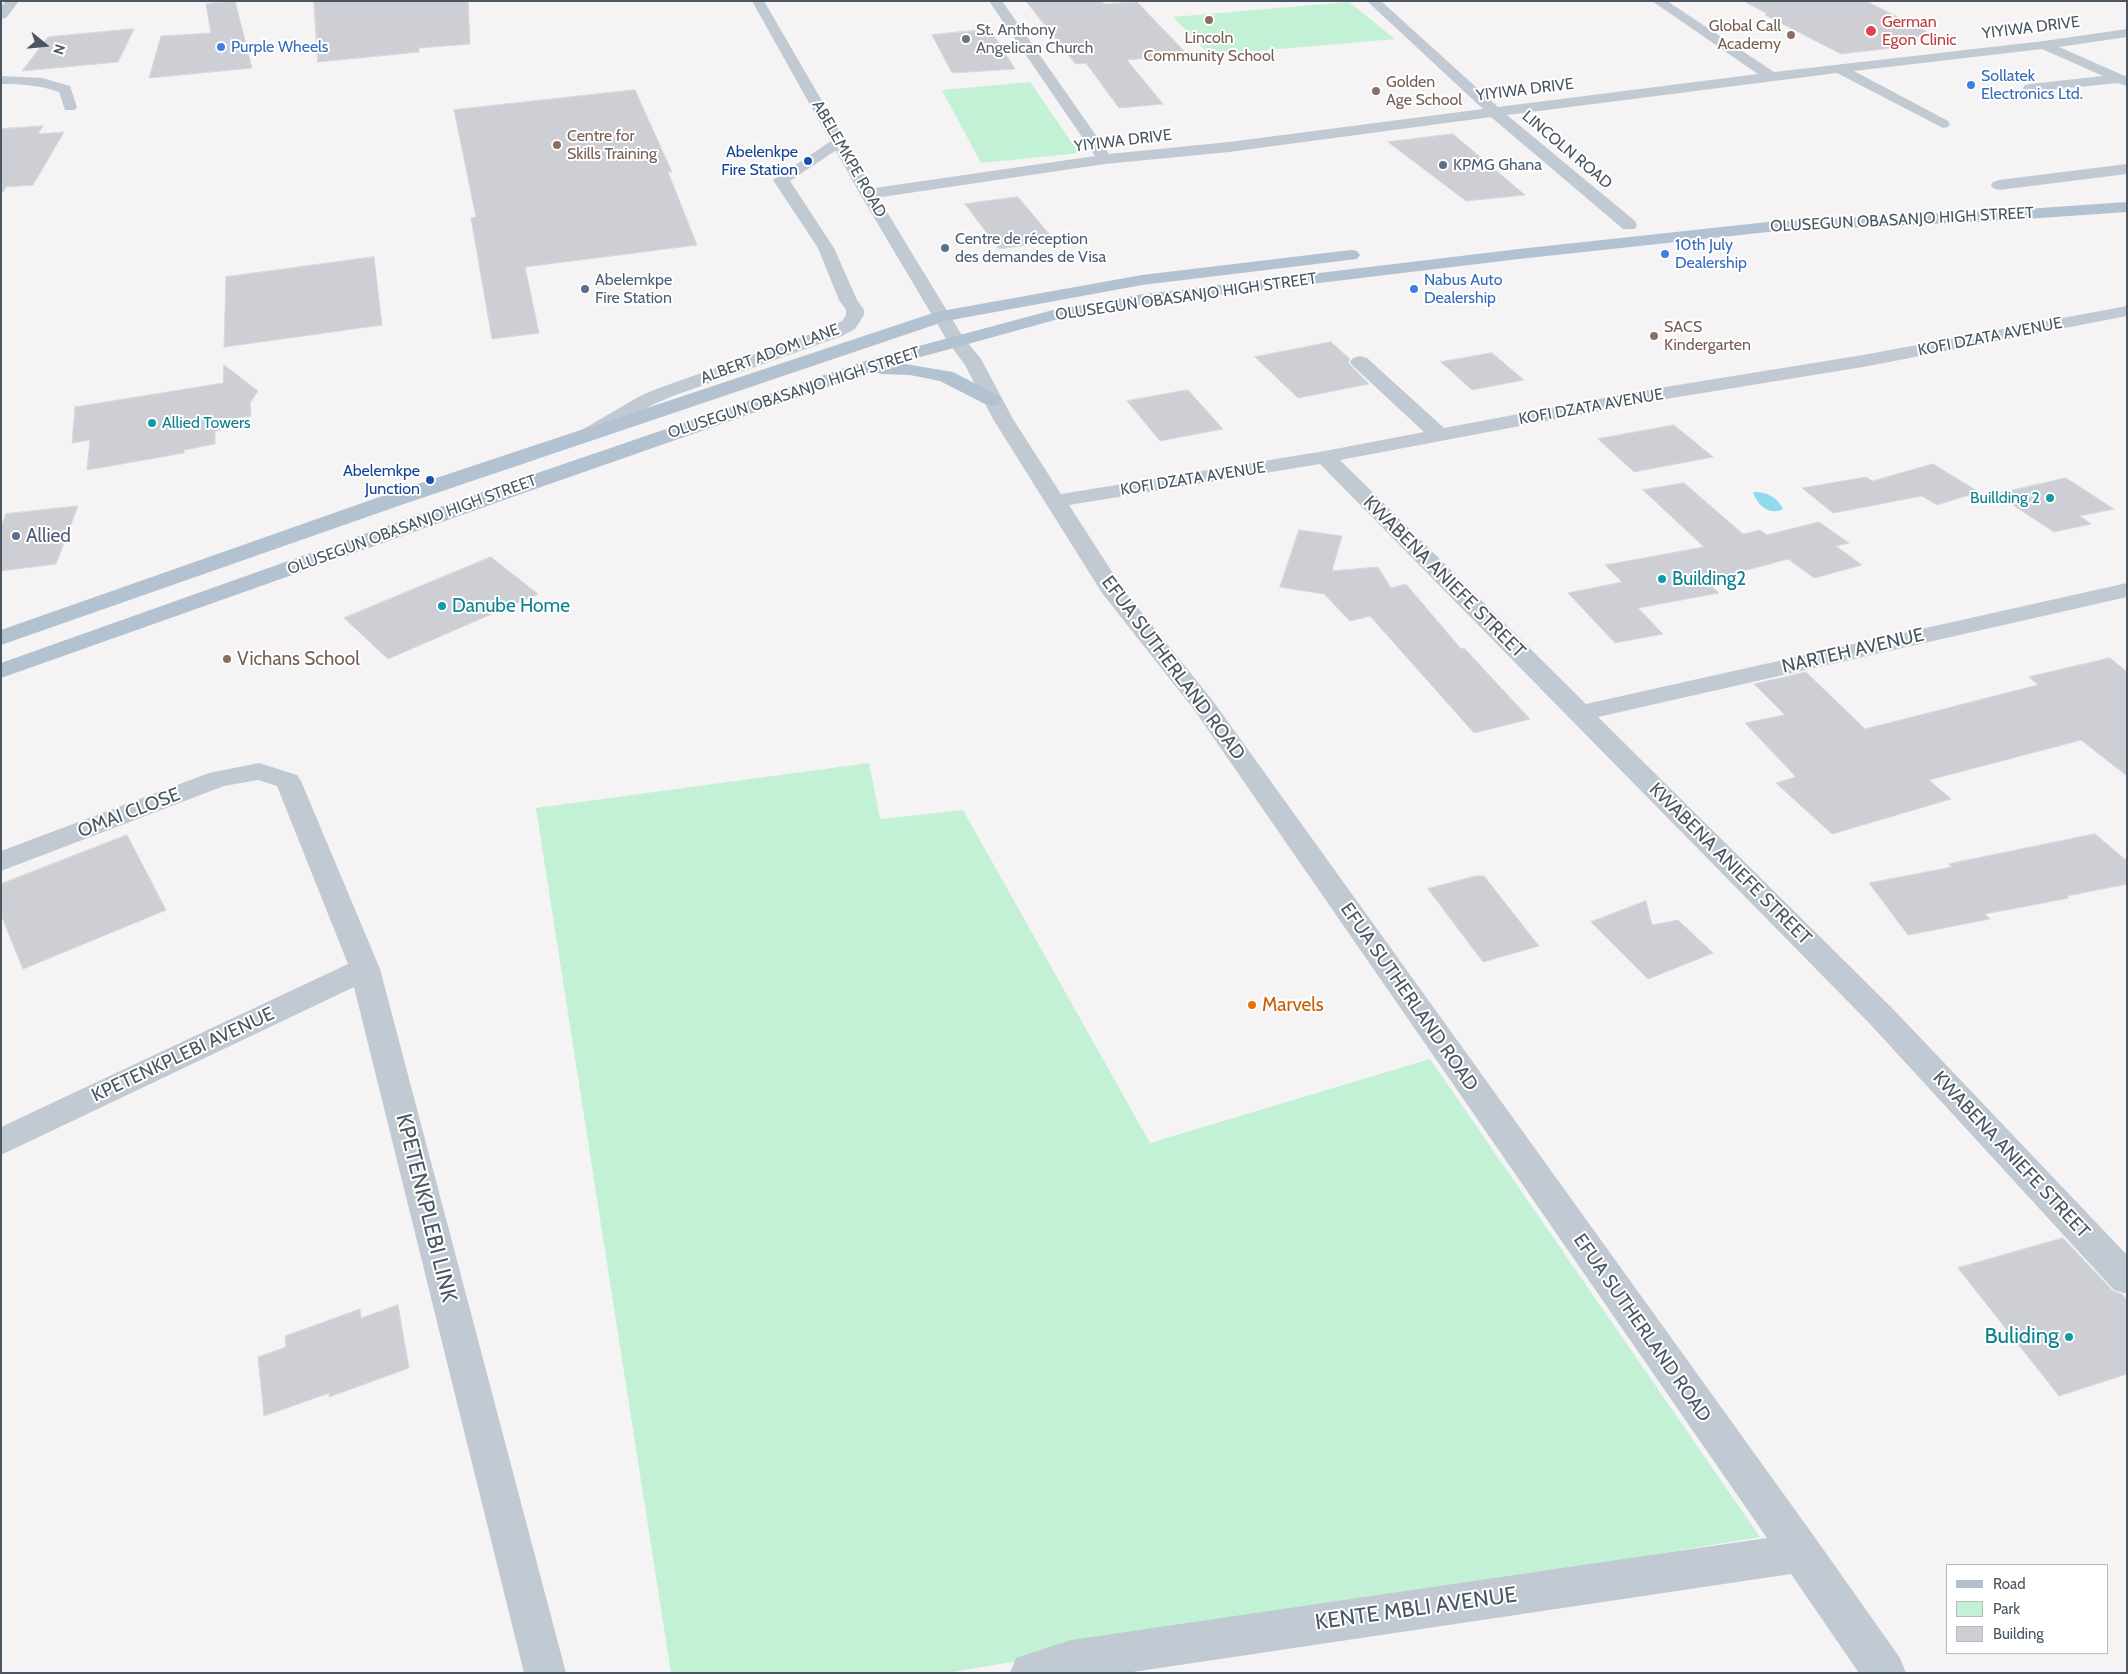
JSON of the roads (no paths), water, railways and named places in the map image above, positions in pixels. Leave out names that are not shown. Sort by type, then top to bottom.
[{"type":"main road","name":"OLUSEGUN OBASANJO HIGH STREET","points":[[1677,221],[1754,214],[2069,195]]},
{"type":"main road","name":"OLUSEGUN OBASANJO HIGH STREET","points":[[1,671],[512,489],[858,370],[900,356],[1053,315],[1144,299],[1528,253],[1768,227],[2011,215],[2127,207]]},
{"type":"main road","points":[[1610,227],[1648,223]]},
{"type":"main road","name":"OLUSEGUN OBASANJO HIGH STREET","points":[[1,638],[396,499],[942,316],[1142,280],[1363,254]]},
{"type":"main road","points":[[858,370],[889,368],[946,376],[992,400]]},
{"type":"street","points":[[1,16],[13,1]]},
{"type":"street","name":"ABELEMKPE ROAD","points":[[758,1],[868,194],[942,316]]},
{"type":"street","points":[[995,1],[1105,159]]},
{"type":"street","name":"LINCOLN ROAD","points":[[1372,1],[1493,112],[1629,225]]},
{"type":"street","points":[[1658,1],[1771,76]]},
{"type":"street","name":"YIYIWA DRIVE","points":[[868,194],[1105,159],[1229,147],[1771,76],[2044,45],[2127,33]]},
{"type":"street","points":[[2044,45],[2123,80]]},
{"type":"street","points":[[1838,68],[1943,124]]},
{"type":"street","points":[[1,80],[32,81],[65,89],[70,107]]},
{"type":"street","points":[[2030,88],[2123,80]]},
{"type":"street","name":"ALBERT ADOM LANE","points":[[587,435],[647,400],[666,392],[827,335],[849,325],[856,310],[848,300],[826,248],[781,180],[839,142]]},
{"type":"street","points":[[1999,185],[2127,170]]},
{"type":"street","name":"KOFI DZATA AVENUE","points":[[1056,501],[1325,457],[1438,434],[1647,396],[1863,362],[2127,311]]},
{"type":"street","name":"EFUA SUTHERLAND ROAD","points":[[942,316],[957,342],[974,363],[992,400],[1114,593],[1204,706],[1885,1673]]},
{"type":"street","points":[[1360,362],[1438,434]]},
{"type":"street","name":"KWABENA ANIEFE STREET","points":[[1325,457],[1874,1009],[2127,1279]]},
{"type":"street","name":"NARTEH AVENUE","points":[[1580,713],[2127,590]]},
{"type":"street","name":"OMAI CLOSE","points":[[1,862],[218,779],[259,771]]},
{"type":"street","name":"KPETENKPLEBI LINK","points":[[259,771],[288,781],[365,969],[546,1673]]},
{"type":"street","name":"KPETENKPLEBI AVENUE","points":[[1,1142],[365,969]]},
{"type":"street","name":"KENTE MBLI AVENUE","points":[[1031,1673],[1071,1662],[1117,1653],[1802,1553]]},
{"type":"water","points":[[1753,492],[1771,496],[1778,501],[1783,509],[1773,511],[1764,508],[1757,501]]},
{"type":"place","name":"Lincoln Community School","points":[[1209,20]]},
{"type":"place","name":"German Egon Clinic","points":[[1871,31]]},
{"type":"place","name":"Global Call Academy","points":[[1791,35]]},
{"type":"place","name":"St. Anthony Angelican Church","points":[[966,39]]},
{"type":"place","name":"Purple Wheels","points":[[221,47]]},
{"type":"place","name":"Sollatek Electronics Ltd.","points":[[1971,85]]},
{"type":"place","name":"Golden Age School","points":[[1376,91]]},
{"type":"place","name":"Centre for Skills Training","points":[[557,145]]},
{"type":"place","name":"Abelenkpe Fire Station","points":[[808,161]]},
{"type":"place","name":"KPMG Ghana","points":[[1443,165]]},
{"type":"place","name":"Centre de réception des demandes de Visa","points":[[945,248]]},
{"type":"place","name":"10th July Dealership","points":[[1665,254]]},
{"type":"place","name":"Abelemkpe Fire Station","points":[[585,289]]},
{"type":"place","name":"Nabus Auto Dealership","points":[[1414,289]]},
{"type":"place","name":"SACS Kindergarten","points":[[1654,336]]},
{"type":"place","name":"Allied Towers","points":[[152,423]]},
{"type":"place","name":"Abelemkpe Junction","points":[[430,480]]},
{"type":"place","name":"Buillding 2","points":[[2050,498]]},
{"type":"place","name":"Allied","points":[[16,536]]},
{"type":"place","name":"Building2","points":[[1662,579]]},
{"type":"place","name":"Danube Home","points":[[442,606]]},
{"type":"place","name":"Vichans School","points":[[227,659]]},
{"type":"place","name":"Marvels","points":[[1252,1005]]},
{"type":"place","name":"Buliding","points":[[2069,1337]]}]
